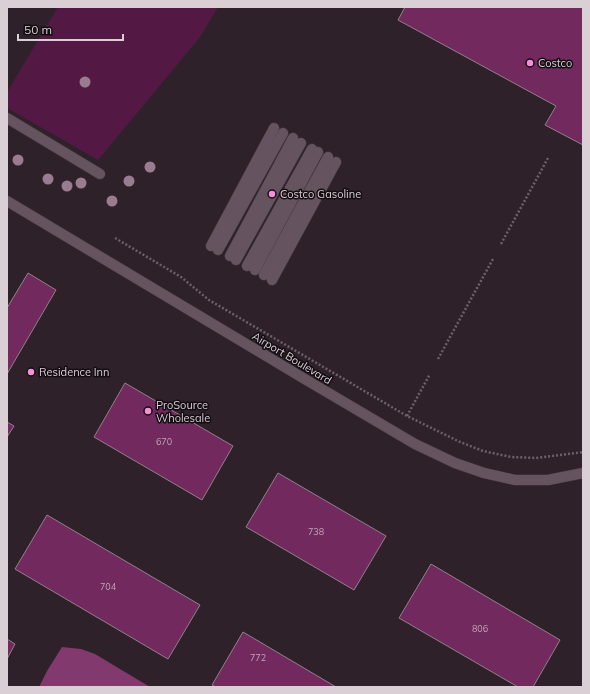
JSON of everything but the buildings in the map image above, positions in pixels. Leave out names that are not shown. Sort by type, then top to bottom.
[{"type":"street","points":[[7,118],[100,174]]},
{"type":"street","points":[[215,248],[278,130]]},
{"type":"street","points":[[233,258],[297,140]]},
{"type":"street","points":[[251,268],[315,150]]},
{"type":"street","points":[[268,277],[332,160]]},
{"type":"street","name":"Airport Boulevard","points":[[7,202],[415,444],[455,463],[484,473],[515,480],[548,480],[583,473]]},
{"type":"path","points":[[501,244],[548,158]]},
{"type":"path","points":[[115,238],[181,277],[209,300],[407,416],[460,442],[483,451],[511,457],[536,458],[583,452]]},
{"type":"path","points":[[438,359],[493,259]]},
{"type":"path","points":[[407,416],[430,374]]},
{"type":"shaded area","points":[[58,7],[218,7],[200,37],[98,160],[7,108],[7,92]]},
{"type":"shaded area","points":[[62,647],[81,649],[95,654],[150,687],[39,687]]},
{"type":"place","name":"Costco","points":[[530,63]]},
{"type":"place","name":"Costco Gasoline","points":[[272,194]]},
{"type":"place","name":"Residence Inn","points":[[31,372]]},
{"type":"place","name":"ProSource Wholesale","points":[[148,411]]}]
